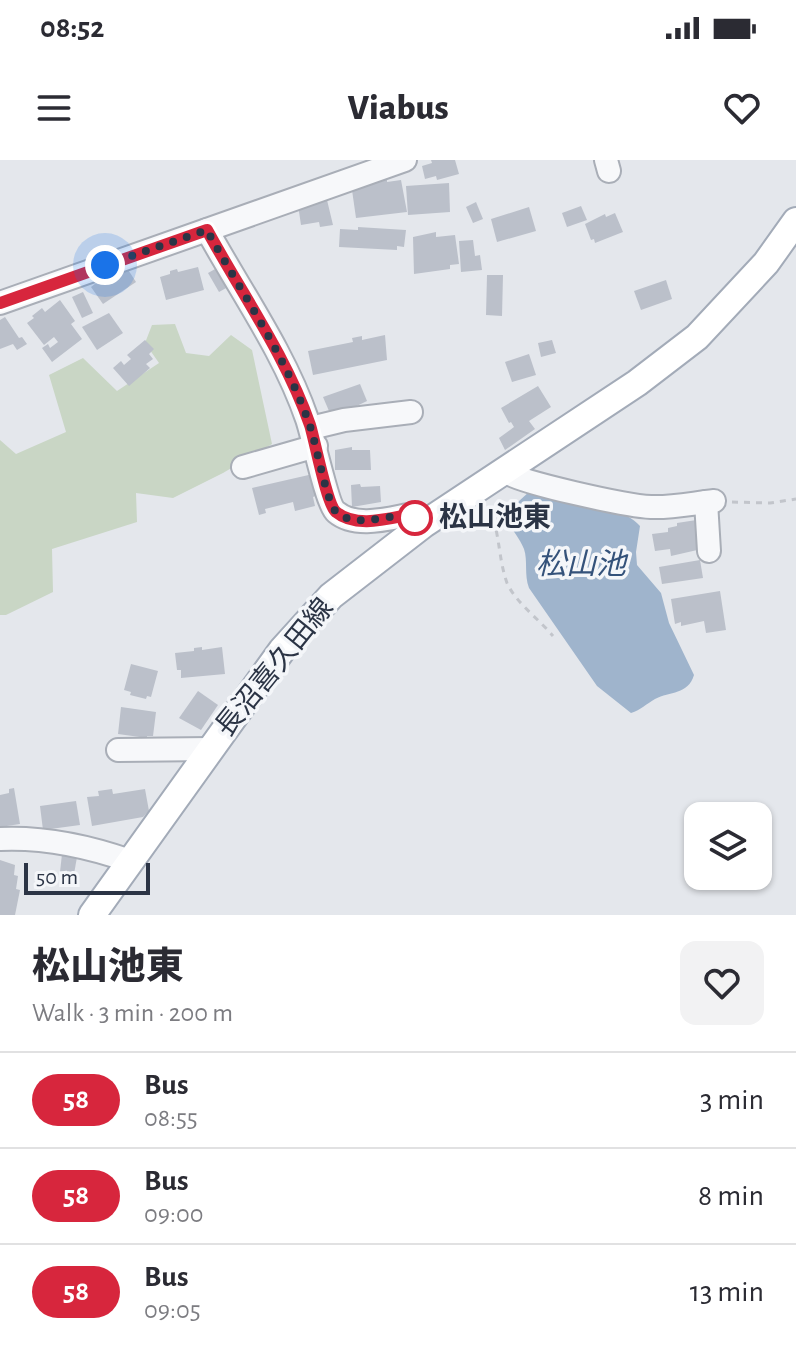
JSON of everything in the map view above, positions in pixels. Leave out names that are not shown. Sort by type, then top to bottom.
[{"type":"main road","name":"長沼喜久田線","points":[[92,915],[282,650],[331,596],[424,524],[637,383],[697,337],[766,263],[796,221]]},
{"type":"street","points":[[0,303],[405,160]]},
{"type":"street","points":[[207,230],[295,382],[332,507],[346,518],[368,520],[408,515],[424,524]]},
{"type":"street","points":[[243,467],[344,420],[411,412]]},
{"type":"street","points":[[504,471],[531,483],[652,507],[710,502],[709,551]]},
{"type":"street","points":[[118,750],[211,749]]},
{"type":"street","points":[[0,839],[19,838],[103,851],[130,861]]},
{"type":"path","points":[[477,489],[495,522],[508,584],[518,600],[553,636]]},
{"type":"path","points":[[710,502],[770,503],[796,499]]},
{"type":"green space","points":[[175,324],[186,353],[209,356],[231,335],[252,350],[272,444],[173,498],[136,493],[137,522],[52,549],[53,592],[0,615],[0,440],[16,454],[66,432],[49,375],[83,358],[117,391],[159,363],[145,343],[152,325]]},
{"type":"water","name":"松山池","points":[[530,491],[604,507],[631,518],[640,526],[637,565],[661,593],[669,623],[694,675],[687,686],[631,713],[597,686],[529,588],[524,549],[506,513]]},
{"type":"building","points":[[431,160],[455,160],[459,174],[437,180],[436,176],[425,179],[422,166],[432,163]]},
{"type":"building","points":[[387,178],[387,182],[401,180],[407,212],[356,218],[351,183]]},
{"type":"building","points":[[449,183],[450,212],[408,215],[406,186]]},
{"type":"building","points":[[327,200],[333,225],[320,227],[319,222],[301,225],[298,205]]},
{"type":"building","points":[[476,202],[483,219],[473,223],[466,207]]},
{"type":"building","points":[[581,206],[587,220],[567,227],[562,213]]},
{"type":"building","points":[[529,207],[536,231],[497,242],[491,219]]},
{"type":"building","points":[[615,213],[623,232],[595,243],[594,239],[591,240],[585,224],[605,214],[606,217]]},
{"type":"building","points":[[358,227],[406,230],[404,247],[397,246],[397,250],[339,247],[340,229],[358,230]]},
{"type":"building","points":[[436,232],[436,237],[455,235],[459,264],[450,265],[450,269],[414,274],[413,237]]},
{"type":"building","points":[[473,240],[475,256],[480,255],[482,270],[461,272],[459,241]]},
{"type":"building","points":[[125,265],[136,282],[103,304],[91,287]]},
{"type":"building","points":[[198,267],[204,290],[166,300],[160,277],[177,269],[178,272]]},
{"type":"building","points":[[217,268],[228,287],[219,292],[208,273]]},
{"type":"building","points":[[487,275],[503,275],[502,316],[486,315]]},
{"type":"building","points":[[666,280],[672,299],[641,310],[634,291]]},
{"type":"building","points":[[83,292],[93,313],[82,318],[72,297]]},
{"type":"building","points":[[60,300],[75,321],[71,324],[82,339],[52,362],[42,348],[48,344],[50,348],[58,342],[54,337],[44,345],[27,323],[42,308],[45,312]]},
{"type":"building","points":[[109,313],[123,333],[97,350],[82,327]]},
{"type":"building","points":[[5,317],[19,338],[22,337],[27,344],[17,350],[13,344],[0,349],[0,320]]},
{"type":"building","points":[[385,335],[387,360],[313,375],[308,351],[353,342],[352,338],[362,336],[362,340]]},
{"type":"building","points":[[145,340],[154,349],[149,354],[153,359],[146,364],[150,368],[129,386],[113,368],[121,361],[124,365],[131,359],[127,355]]},
{"type":"building","points":[[552,340],[556,353],[541,357],[538,343]]},
{"type":"building","points":[[529,354],[536,375],[512,382],[505,362]]},
{"type":"building","points":[[360,384],[367,401],[332,418],[323,397]]},
{"type":"building","points":[[538,386],[551,407],[529,421],[535,429],[505,450],[499,438],[514,427],[501,408]]},
{"type":"building","points":[[352,447],[352,450],[370,450],[371,470],[335,470],[335,450]]},
{"type":"building","points":[[313,474],[318,495],[313,497],[315,506],[295,511],[293,502],[265,509],[266,513],[259,515],[252,488]]},
{"type":"building","points":[[360,484],[361,487],[380,486],[381,502],[352,507],[351,485]]},
{"type":"building","points":[[703,519],[706,548],[671,556],[670,549],[655,551],[652,534],[668,532],[668,528],[677,526],[677,523]]},
{"type":"building","points":[[700,560],[703,578],[662,584],[659,567]]},
{"type":"building","points":[[720,591],[726,630],[706,633],[704,621],[681,626],[681,622],[675,624],[671,599]]},
{"type":"building","points":[[202,647],[202,650],[222,647],[225,674],[181,678],[175,653]]},
{"type":"building","points":[[131,664],[158,671],[151,697],[147,696],[146,699],[130,695],[131,692],[124,690]]},
{"type":"building","points":[[198,691],[218,705],[201,730],[179,718]]},
{"type":"building","points":[[121,707],[156,712],[153,736],[118,734]]},
{"type":"building","points":[[14,788],[20,824],[0,827],[0,795]]},
{"type":"building","points":[[112,789],[113,794],[145,789],[149,811],[143,817],[92,826],[87,797],[99,796],[98,791]]},
{"type":"building","points":[[76,801],[80,825],[43,830],[40,806]]},
{"type":"building","points":[[62,854],[77,857],[74,874],[60,872]]},
{"type":"building","points":[[0,860],[15,865],[14,875],[18,876],[16,889],[20,890],[15,915],[0,915]]},
{"type":"bus line","name":"58","points":[[0,303],[207,230],[295,382],[332,507],[346,518],[379,520],[408,515],[424,524]]},
{"type":"place","name":"松山池東","points":[[415,518]]},
{"type":"route","points":[[105,265],[207,230],[295,382],[332,507],[346,518],[357,520],[408,515],[415,518]]}]
